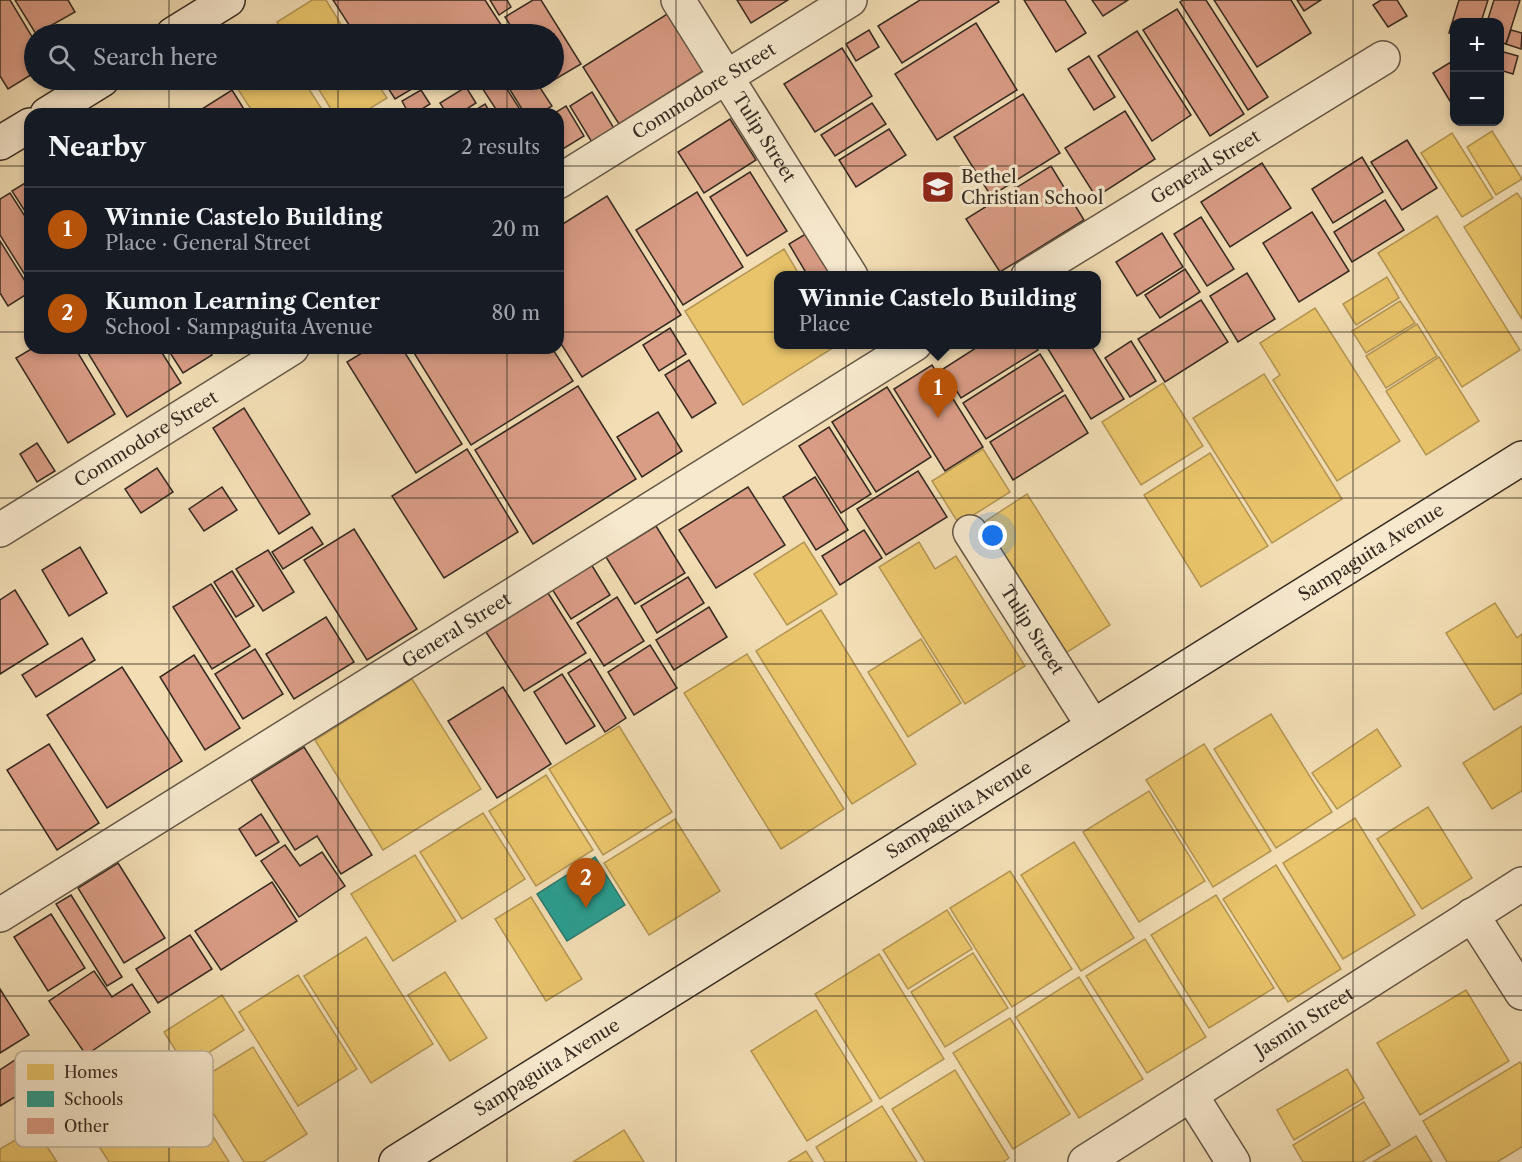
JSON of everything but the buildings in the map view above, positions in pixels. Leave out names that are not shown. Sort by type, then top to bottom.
[{"type":"street","points":[[189,24],[228,0]]},
{"type":"street","name":"Tulip Street","points":[[678,0],[848,271]]},
{"type":"street","name":"Commodore Street","points":[[564,178],[850,0]]},
{"type":"street","name":"General Street","points":[[1036,271],[1383,58]]},
{"type":"street","points":[[57,108],[86,90]]},
{"type":"street","points":[[0,143],[24,128]]},
{"type":"street","name":"General Street","points":[[0,915],[901,349]]},
{"type":"street","name":"Commodore Street","points":[[0,530],[282,354]]},
{"type":"street","name":"Sampaguita Avenue","points":[[396,1162],[1522,458]]},
{"type":"street","name":"Tulip Street","points":[[970,532],[1093,726]]},
{"type":"street","name":"Jasmin Street","points":[[1085,1162],[1522,884]]},
{"type":"street","points":[[1473,915],[1522,993]]},
{"type":"street","points":[[1191,1095],[1233,1162]]},
{"type":"place","name":"Bethel Christian School","points":[[938,187]]},
{"type":"place","name":"Winnie Castelo Building","points":[[938,418]]},
{"type":"place","name":"Kumon Learning Center","points":[[586,908]]}]
